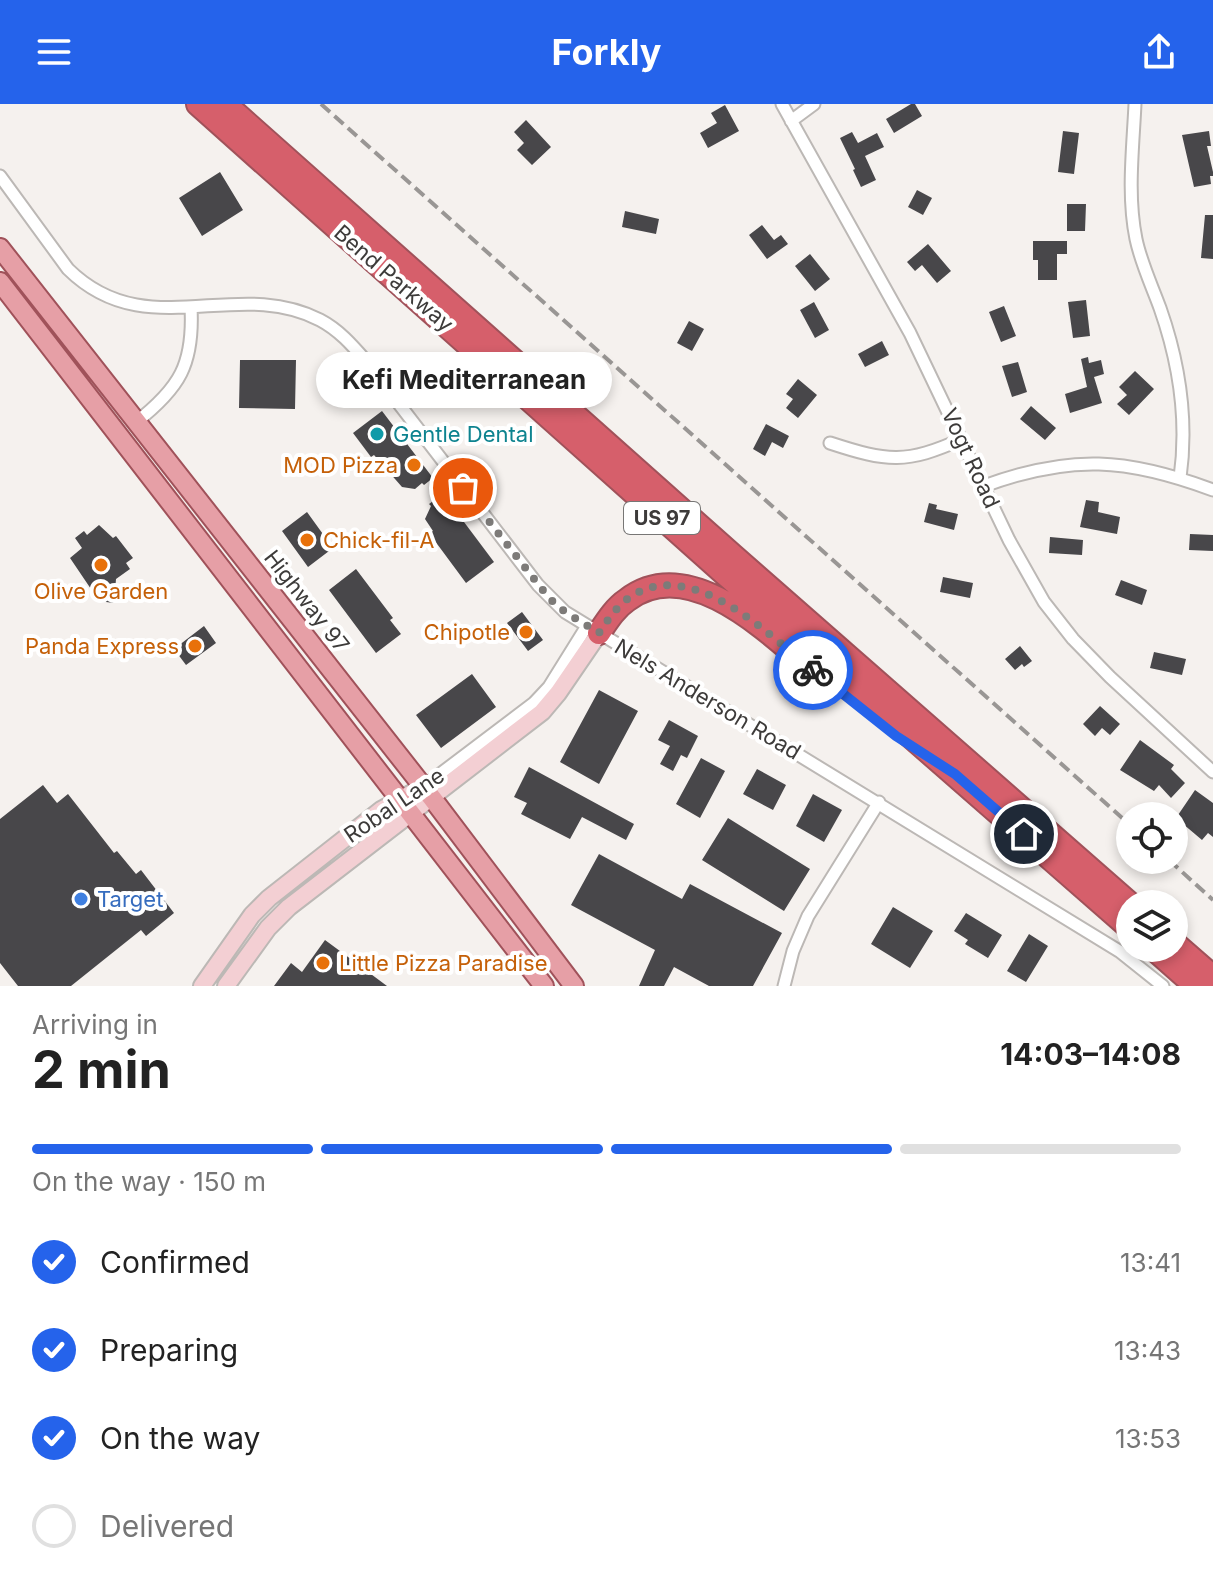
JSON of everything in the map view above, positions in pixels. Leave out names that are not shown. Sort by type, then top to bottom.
[{"type":"highway","name":"Bend Parkway","points":[[198,104],[724,573],[1116,916]]},
{"type":"highway","name":"Bend Parkway","points":[[225,104],[1116,892]]},
{"type":"highway","points":[[593,629],[625,601],[647,590],[683,586],[711,594],[741,612],[896,736],[955,774]]},
{"type":"highway","points":[[1188,955],[1213,977]]},
{"type":"highway","points":[[1169,962],[1196,986]]},
{"type":"main road","name":"Highway 97","points":[[0,248],[427,792],[574,986]]},
{"type":"main road","points":[[0,282],[544,986]]},
{"type":"main road","name":"Robal Lane","points":[[226,986],[277,918],[405,807],[542,712],[558,693],[593,629]]},
{"type":"main road","name":"Robal Lane","points":[[202,986],[252,915],[269,898],[381,810],[405,807]]},
{"type":"street","name":"Vogt Road","points":[[782,104],[904,321],[1026,573],[1044,602],[1073,639],[1110,677],[1213,772]]},
{"type":"street","points":[[791,121],[814,104]]},
{"type":"street","points":[[1135,104],[1132,210],[1136,241],[1173,350],[1179,383],[1183,454],[1180,478]]},
{"type":"street","name":"Nels Anderson Road","points":[[0,176],[68,269],[92,289],[123,304],[138,307],[270,304],[301,312],[333,328],[366,361],[538,585],[565,612],[1119,951],[1163,986]]},
{"type":"street","points":[[135,423],[165,398],[182,373],[191,344],[191,307]]},
{"type":"street","points":[[830,443],[887,459],[934,452],[962,439]]},
{"type":"street","points":[[984,486],[1021,473],[1085,462],[1143,469],[1213,490]]},
{"type":"street","points":[[784,986],[793,951],[808,916],[879,802]]},
{"type":"building","points":[[915,104],[922,116],[894,133],[886,119]]},
{"type":"building","points":[[725,105],[739,131],[708,148],[700,133],[717,123],[711,113]]},
{"type":"building","points":[[526,120],[551,147],[532,165],[517,150],[524,143],[514,132]]},
{"type":"building","points":[[1063,131],[1079,133],[1074,174],[1058,172]]},
{"type":"building","points":[[1209,131],[1211,146],[1207,146],[1213,172],[1211,184],[1194,187],[1182,135]]},
{"type":"building","points":[[852,132],[858,143],[877,133],[884,147],[865,156],[876,180],[861,187],[840,138]]},
{"type":"building","points":[[220,172],[243,210],[202,236],[179,198]]},
{"type":"building","points":[[917,190],[932,198],[923,215],[908,207]]},
{"type":"building","points":[[1067,204],[1086,204],[1085,231],[1067,231]]},
{"type":"building","points":[[625,211],[659,219],[656,234],[622,227]]},
{"type":"building","points":[[1205,215],[1213,215],[1213,259],[1201,258]]},
{"type":"building","points":[[762,225],[774,240],[781,235],[788,244],[767,259],[749,235]]},
{"type":"building","points":[[1033,241],[1067,241],[1067,254],[1057,254],[1057,280],[1038,280],[1038,260],[1033,260]]},
{"type":"building","points":[[928,244],[951,271],[937,283],[922,265],[915,271],[907,262]]},
{"type":"building","points":[[810,254],[830,279],[815,291],[795,266]]},
{"type":"building","points":[[1086,300],[1090,336],[1073,338],[1068,302]]},
{"type":"building","points":[[814,302],[829,330],[815,338],[800,310]]},
{"type":"building","points":[[1004,306],[1016,336],[1001,342],[989,312]]},
{"type":"building","points":[[689,321],[704,329],[692,351],[677,343]]},
{"type":"building","points":[[882,341],[889,355],[865,367],[858,354]]},
{"type":"building","points":[[1088,357],[1089,363],[1101,360],[1104,374],[1094,377],[1102,403],[1070,413],[1065,394],[1087,387],[1081,359]]},
{"type":"building","points":[[240,360],[296,360],[295,409],[239,408]]},
{"type":"building","points":[[1018,362],[1027,392],[1012,397],[1002,366]]},
{"type":"building","points":[[1135,371],[1154,389],[1129,415],[1117,404],[1127,395],[1119,387]]},
{"type":"building","points":[[798,379],[817,395],[798,418],[786,408],[793,399],[786,394]]},
{"type":"building","points":[[1031,406],[1056,428],[1045,440],[1020,419]]},
{"type":"building","points":[[382,411],[433,478],[424,485],[422,483],[415,489],[402,487],[374,455],[371,457],[353,433]]},
{"type":"building","points":[[766,424],[789,436],[783,448],[772,442],[765,456],[753,449]]},
{"type":"building","points":[[443,494],[494,562],[466,583],[429,533],[433,531],[425,519],[431,506],[429,504]]},
{"type":"building","points":[[1086,500],[1099,502],[1098,512],[1120,517],[1117,534],[1080,527]]},
{"type":"building","points":[[929,503],[937,505],[936,509],[958,514],[954,530],[924,522]]},
{"type":"building","name":"Chick-fil-A","points":[[307,512],[333,548],[308,567],[282,531]]},
{"type":"building","name":"Olive Garden","points":[[99,525],[113,538],[116,536],[133,558],[126,563],[130,569],[116,579],[114,603],[106,602],[96,589],[93,592],[70,558],[82,548],[75,538],[84,531],[87,535]]},
{"type":"building","points":[[1190,534],[1213,535],[1213,551],[1189,550]]},
{"type":"building","points":[[1050,537],[1083,540],[1082,555],[1049,553]]},
{"type":"building","points":[[356,569],[393,618],[390,620],[401,634],[376,653],[329,590]]},
{"type":"building","points":[[943,577],[973,583],[970,598],[940,592]]},
{"type":"building","points":[[1121,580],[1147,590],[1142,605],[1115,595]]},
{"type":"building","name":"Chipotle","points":[[522,612],[543,640],[528,651],[507,623]]},
{"type":"building","name":"Panda Express","points":[[204,626],[216,643],[186,665],[174,649]]},
{"type":"building","points":[[1020,646],[1032,661],[1015,670],[1005,659]]},
{"type":"building","points":[[1154,652],[1186,659],[1182,675],[1150,668]]},
{"type":"building","points":[[472,674],[496,707],[441,748],[416,715]]},
{"type":"building","points":[[599,690],[638,711],[599,784],[560,762]]},
{"type":"building","points":[[1100,706],[1120,724],[1110,735],[1102,728],[1095,736],[1083,724]]},
{"type":"building","points":[[669,720],[698,736],[687,758],[681,755],[673,771],[660,764],[670,746],[658,740]]},
{"type":"building","points":[[1140,740],[1174,765],[1171,769],[1185,783],[1171,798],[1159,785],[1154,791],[1120,770]]},
{"type":"building","points":[[701,758],[725,771],[700,818],[676,804]]},
{"type":"building","points":[[529,767],[634,824],[626,840],[582,817],[570,839],[521,814],[527,803],[514,797]]},
{"type":"building","points":[[757,769],[786,785],[773,810],[743,794]]},
{"type":"building","name":"Target","points":[[43,785],[57,803],[68,794],[114,853],[117,851],[136,874],[141,870],[174,913],[146,936],[141,930],[71,986],[18,986],[0,963],[0,819]]},
{"type":"building","points":[[1195,790],[1213,803],[1213,837],[1208,833],[1202,840],[1188,828],[1187,802]]},
{"type":"building","points":[[813,794],[842,810],[824,842],[796,826]]},
{"type":"building","points":[[728,818],[810,869],[784,911],[702,860]]},
{"type":"building","points":[[599,854],[682,899],[690,884],[782,933],[753,986],[709,986],[674,967],[664,986],[639,986],[655,950],[571,905]]},
{"type":"building","points":[[893,907],[933,931],[910,968],[871,944]]},
{"type":"building","points":[[966,913],[1002,935],[988,958],[965,944],[968,940],[954,931]]},
{"type":"building","points":[[1029,934],[1048,946],[1026,982],[1007,971]]},
{"type":"building","points":[[325,940],[387,986],[274,986],[291,963],[302,972]]},
{"type":"railway","points":[[321,104],[1116,813]]},
{"type":"railway","points":[[1184,874],[1213,900]]},
{"type":"way so far","points":[[463,488],[549,598],[599,633],[618,608],[632,596],[654,587],[696,588],[741,612],[813,670]]},
{"type":"place","name":"Gentle Dental","points":[[377,434]]},
{"type":"place","name":"MOD Pizza","points":[[414,465]]},
{"type":"place","name":"Kefi Mediterranean","points":[[463,488]]},
{"type":"place","name":"Chick-fil-A","points":[[307,540]]},
{"type":"place","name":"Olive Garden","points":[[101,565]]},
{"type":"place","name":"Chipotle","points":[[526,632]]},
{"type":"place","name":"Panda Express","points":[[195,646]]},
{"type":"place","name":"Target","points":[[81,899]]},
{"type":"place","name":"Little Pizza Paradise","points":[[323,963]]},
{"type":"route","points":[[813,670],[896,736],[955,774],[1024,834]]}]
